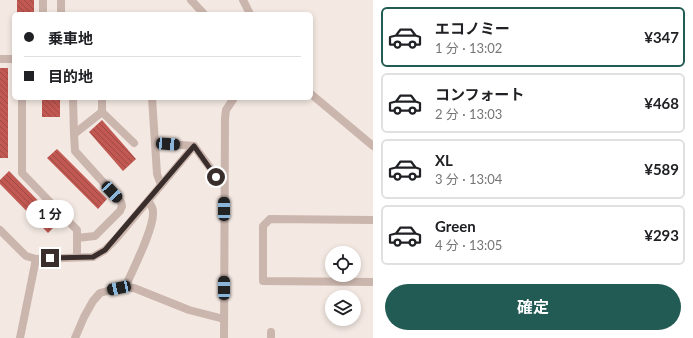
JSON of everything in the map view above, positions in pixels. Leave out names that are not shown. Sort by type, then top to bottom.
[{"type":"street","points":[[43,0],[43,12]]},
{"type":"street","points":[[61,0],[61,12]]},
{"type":"street","points":[[191,0],[202,12]]},
{"type":"street","points":[[243,0],[249,12]]},
{"type":"street","points":[[0,59],[12,59]]},
{"type":"street","points":[[313,96],[373,146]]},
{"type":"street","points":[[22,100],[22,173],[77,230],[77,258]]},
{"type":"street","points":[[74,100],[74,152],[122,202],[120,212],[95,236],[77,238]]},
{"type":"street","points":[[102,100],[102,112],[134,143]]},
{"type":"street","points":[[152,100],[157,174],[161,185]]},
{"type":"street","points":[[224,338],[225,118],[226,110],[233,100]]},
{"type":"street","points":[[74,134],[102,112]]},
{"type":"street","points":[[155,143],[194,146]]},
{"type":"street","points":[[194,146],[216,177],[224,177]]},
{"type":"street","points":[[0,230],[26,256],[36,259],[93,257],[105,250],[194,146]]},
{"type":"street","points":[[127,287],[128,281],[151,226],[153,214],[152,206],[148,201]]},
{"type":"street","points":[[373,220],[270,219],[263,226],[263,281],[373,282]]},
{"type":"street","points":[[20,338],[36,259]]},
{"type":"street","points":[[75,338],[88,308],[100,293],[127,287],[134,288],[189,310],[224,320]]},
{"type":"building","points":[[17,0],[34,0],[34,12],[17,12]]},
{"type":"building","points":[[0,68],[8,68],[8,158],[0,158]]},
{"type":"building","points":[[42,100],[60,100],[60,117],[42,117]]},
{"type":"building","points":[[102,120],[136,159],[123,171],[89,132]]},
{"type":"building","points":[[57,149],[107,199],[98,209],[47,158]]},
{"type":"building","points":[[9,171],[59,222],[48,233],[0,184],[0,180]]},
{"type":"route","points":[[50,258],[93,257],[105,250],[194,146],[216,177]]}]
